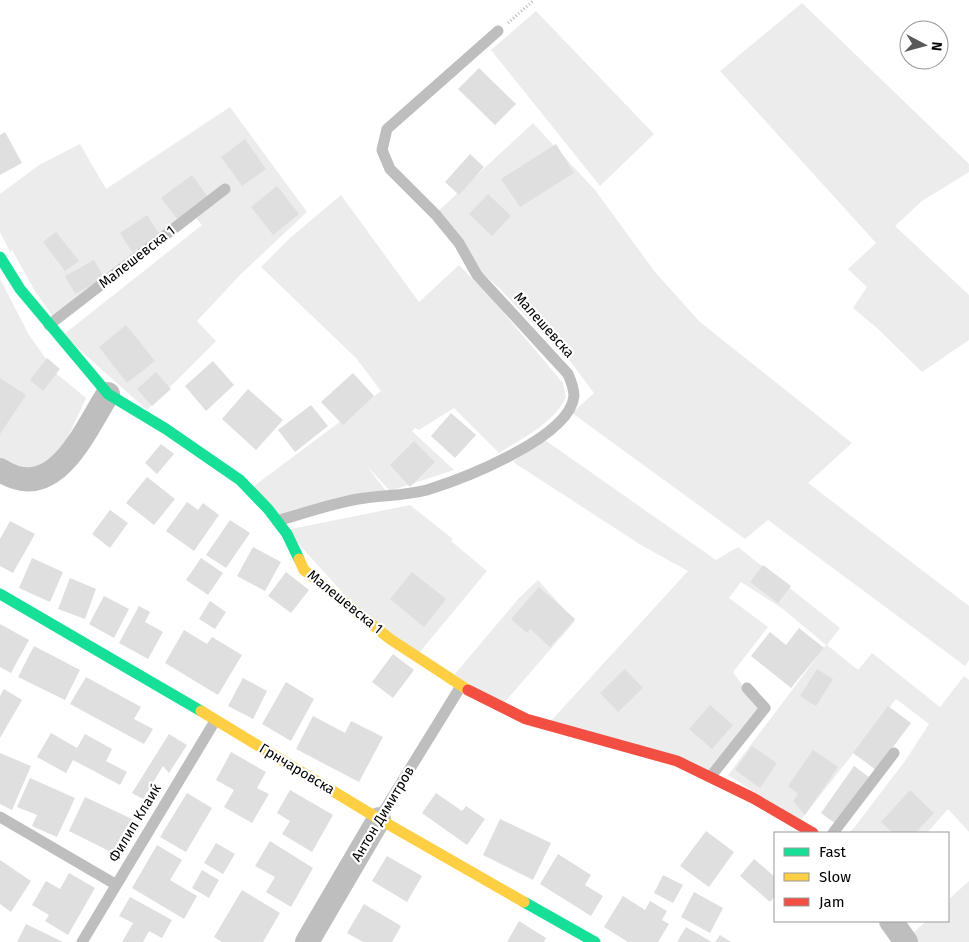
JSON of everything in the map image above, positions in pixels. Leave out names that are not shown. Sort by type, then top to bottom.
[{"type":"street","name":"Малешевска 1","points":[[0,258],[20,288],[49,325],[108,394],[166,429],[240,480],[287,534],[304,570],[390,639],[461,686],[526,719],[585,737],[651,752],[711,776],[811,832]]},
{"type":"street","points":[[0,470],[19,480],[44,477],[52,473],[73,449],[108,394]]},
{"type":"street","name":"Грнчаровска","points":[[0,594],[293,765],[379,819],[595,942]]},
{"type":"street","name":"Антон Димитров","points":[[307,942],[379,819]]},
{"type":"street","points":[[892,922],[906,942]]},
{"type":"lane","name":"Малешевска","points":[[277,521],[359,499],[394,496],[426,490],[461,478],[519,452],[537,441],[571,406],[574,396],[568,374],[477,275],[459,243],[436,215],[390,169],[382,150],[387,129],[498,31]]},
{"type":"lane","name":"Малешевска 1","points":[[49,325],[225,189]]},
{"type":"lane","name":"Антон Димитров","points":[[379,819],[461,686]]},
{"type":"lane","points":[[711,776],[765,708],[747,688]]},
{"type":"lane","name":"Филип Клаиќ","points":[[82,942],[215,721]]},
{"type":"lane","points":[[834,832],[894,753]]},
{"type":"lane","points":[[0,817],[116,884]]},
{"type":"path","points":[[498,31],[534,0]]},
{"type":"shaded area","points":[[802,3],[969,164],[969,172],[922,201],[895,226],[969,295],[969,340],[922,372],[877,328],[853,308],[867,287],[848,269],[876,243],[720,71]]},
{"type":"shaded area","points":[[536,11],[654,134],[600,186],[491,50]]},
{"type":"shaded area","points":[[230,107],[307,212],[241,274],[197,321],[216,341],[147,410],[63,335],[202,225],[196,218],[57,322],[36,293],[12,250],[10,252],[0,232],[0,194],[39,165],[80,144],[106,189]]},
{"type":"shaded area","points":[[533,123],[595,190],[655,272],[700,322],[852,443],[808,483],[969,606],[969,660],[965,666],[768,520],[745,539],[572,413],[594,393],[558,345],[535,326],[499,288],[468,260],[434,215]]},
{"type":"shaded area","points":[[341,195],[419,302],[459,265],[492,299],[563,383],[566,397],[554,415],[546,422],[528,436],[499,453],[454,408],[419,430],[415,428],[412,431],[454,470],[390,491],[365,464],[390,496],[282,521],[254,486],[381,391],[356,358],[261,267],[290,238]]},
{"type":"shaded area","points":[[0,279],[29,335],[57,374],[86,398],[57,461],[37,475],[0,464]]},
{"type":"shaded area","points":[[542,438],[716,560],[738,547],[840,628],[827,645],[858,670],[872,653],[940,707],[964,676],[969,680],[969,832],[948,809],[928,832],[851,832],[905,761],[929,724],[896,699],[800,821],[728,775],[826,645],[783,609],[741,582],[729,598],[768,627],[733,672],[761,711],[714,772],[549,723],[688,571],[641,545],[513,462]]},
{"type":"shaded area","points":[[410,505],[453,539],[451,541],[487,571],[419,653],[361,613],[286,530]]},
{"type":"shaded area","points":[[538,580],[575,621],[503,704],[454,675],[519,598]]},
{"type":"shaded area","points":[[969,881],[969,942],[916,942],[913,933],[925,922],[949,922],[949,899]]},
{"type":"building","points":[[479,68],[516,104],[495,125],[458,89]]},
{"type":"building","points":[[5,132],[22,163],[0,175],[0,135]]},
{"type":"building","points":[[245,139],[266,169],[242,186],[221,157]]},
{"type":"building","points":[[556,144],[574,173],[520,207],[501,179]]},
{"type":"building","points":[[470,154],[484,167],[459,195],[445,182]]},
{"type":"building","points":[[192,175],[208,197],[178,220],[161,198]]},
{"type":"building","points":[[277,186],[299,214],[273,235],[251,207]]},
{"type":"building","points":[[488,194],[511,216],[492,236],[469,214]]},
{"type":"building","points":[[147,215],[160,235],[132,252],[120,233]]},
{"type":"building","points":[[56,232],[79,261],[65,271],[43,242]]},
{"type":"building","points":[[94,260],[104,278],[75,294],[65,276]]},
{"type":"building","points":[[126,325],[155,361],[127,383],[99,347]]},
{"type":"building","points":[[47,358],[60,369],[43,391],[30,380]]},
{"type":"building","points":[[213,361],[234,385],[206,411],[185,386]]},
{"type":"building","points":[[156,372],[171,389],[152,406],[137,389]]},
{"type":"building","points":[[353,373],[374,396],[343,425],[321,402]]},
{"type":"building","points":[[0,378],[26,395],[0,434]]},
{"type":"building","points":[[248,389],[283,420],[256,450],[222,419]]},
{"type":"building","points":[[311,405],[328,426],[295,452],[278,430]]},
{"type":"building","points":[[451,413],[476,435],[455,458],[431,436]]},
{"type":"building","points":[[414,441],[435,462],[410,487],[390,465]]},
{"type":"building","points":[[161,444],[174,454],[157,474],[145,463]]},
{"type":"building","points":[[147,477],[175,499],[154,525],[126,503]]},
{"type":"building","points":[[187,502],[198,510],[203,503],[219,515],[194,551],[166,531]]},
{"type":"building","points":[[110,510],[128,523],[110,548],[92,534]]},
{"type":"building","points":[[230,520],[250,533],[226,568],[206,555]]},
{"type":"building","points":[[10,521],[35,534],[13,573],[0,566],[0,539]]},
{"type":"building","points":[[253,547],[281,562],[265,591],[237,576]]},
{"type":"building","points":[[32,558],[63,572],[50,602],[19,588]]},
{"type":"building","points":[[201,558],[223,573],[208,595],[186,580]]},
{"type":"building","points":[[763,565],[791,586],[778,603],[750,582]]},
{"type":"building","points":[[286,572],[309,590],[291,613],[268,596]]},
{"type":"building","points":[[412,572],[446,599],[424,627],[390,599]]},
{"type":"building","points":[[70,578],[96,589],[85,619],[58,609]]},
{"type":"building","points":[[539,587],[575,619],[550,647],[530,629],[527,633],[511,619]]},
{"type":"building","points":[[104,596],[129,609],[114,638],[89,624]]},
{"type":"building","points":[[210,601],[226,612],[215,629],[199,619]]},
{"type":"building","points":[[139,606],[150,612],[145,622],[163,632],[148,659],[119,643]]},
{"type":"building","points":[[0,624],[29,640],[11,673],[0,667]]},
{"type":"building","points":[[799,628],[824,648],[791,688],[751,656],[770,632],[786,645]]},
{"type":"building","points":[[184,630],[207,644],[212,637],[242,655],[218,695],[165,663]]},
{"type":"building","points":[[34,646],[80,670],[65,700],[18,677]]},
{"type":"building","points":[[393,654],[414,670],[393,698],[372,682]]},
{"type":"building","points":[[625,669],[643,688],[618,712],[600,693]]},
{"type":"building","points":[[817,669],[833,679],[816,706],[800,696]]},
{"type":"building","points":[[86,677],[141,707],[134,719],[153,729],[144,744],[70,704]]},
{"type":"building","points":[[243,678],[267,691],[253,719],[228,706]]},
{"type":"building","points":[[286,682],[314,699],[291,741],[262,724]]},
{"type":"building","points":[[4,689],[22,700],[0,738],[0,696]]},
{"type":"building","points":[[710,705],[733,725],[712,749],[689,729]]},
{"type":"building","points":[[888,706],[911,723],[876,770],[853,753]]},
{"type":"building","points":[[313,716],[345,733],[351,721],[383,737],[359,782],[296,749]]},
{"type":"building","points":[[51,733],[77,748],[85,734],[112,749],[106,761],[127,772],[120,785],[73,760],[66,773],[37,757]]},
{"type":"building","points":[[169,734],[187,745],[169,773],[163,766],[143,799],[132,793]]},
{"type":"building","points":[[752,746],[777,763],[760,788],[735,770]]},
{"type":"building","points":[[813,750],[838,767],[805,815],[793,801],[798,794],[788,786]]},
{"type":"building","points":[[231,752],[266,772],[257,788],[269,794],[252,823],[224,807],[234,790],[216,780]]},
{"type":"building","points":[[0,753],[31,766],[12,810],[0,804]]},
{"type":"building","points":[[854,766],[869,777],[836,824],[821,813]]},
{"type":"building","points":[[30,778],[75,798],[57,837],[32,826],[37,815],[17,807]]},
{"type":"building","points":[[290,790],[333,815],[312,852],[282,834],[290,821],[277,813]]},
{"type":"building","points":[[910,790],[934,813],[916,832],[892,832],[881,822]]},
{"type":"building","points":[[187,793],[212,808],[186,852],[160,837]]},
{"type":"building","points":[[436,793],[462,811],[466,806],[485,819],[467,845],[422,813]]},
{"type":"building","points":[[85,797],[134,820],[117,855],[69,831]]},
{"type":"building","points":[[500,819],[551,843],[533,880],[483,855]]},
{"type":"building","points":[[706,831],[734,852],[709,887],[680,866]]},
{"type":"building","points":[[270,841],[313,868],[291,907],[266,892],[275,877],[255,866]]},
{"type":"building","points":[[216,843],[235,854],[223,874],[204,863]]},
{"type":"building","points":[[157,845],[182,860],[170,880],[197,896],[184,919],[132,888]]},
{"type":"building","points":[[558,854],[591,875],[585,885],[603,896],[591,916],[540,884]]},
{"type":"building","points":[[387,856],[422,876],[407,902],[372,881]]},
{"type":"building","points":[[754,859],[774,876],[774,897],[770,902],[740,876]]},
{"type":"building","points":[[0,860],[31,881],[11,912],[0,904]]},
{"type":"building","points":[[202,870],[219,880],[209,898],[192,888]]},
{"type":"building","points":[[69,873],[95,888],[68,935],[45,921],[49,915],[32,905],[46,881],[60,889]]},
{"type":"building","points":[[663,875],[683,885],[673,903],[654,893]]},
{"type":"building","points":[[242,890],[280,913],[263,942],[222,942],[214,937]]},
{"type":"building","points":[[694,892],[723,908],[710,933],[681,917]]},
{"type":"building","points":[[623,896],[645,910],[650,901],[667,911],[662,920],[669,924],[658,942],[628,942],[604,927]]},
{"type":"building","points":[[130,897],[172,920],[162,938],[149,931],[143,942],[122,942],[133,923],[119,916]]},
{"type":"building","points":[[364,904],[401,926],[392,942],[363,942],[347,933]]},
{"type":"building","points":[[519,921],[546,938],[544,942],[507,942]]},
{"type":"building","points":[[26,924],[63,942],[17,942]]},
{"type":"building","points":[[686,927],[712,942],[677,942]]},
{"type":"building","points":[[720,935],[731,942],[715,942]]},
{"type":"traffic: fast","points":[[0,257],[20,289],[108,394],[166,429],[240,480],[268,509],[287,534],[299,559]]},
{"type":"traffic: fast","points":[[0,594],[201,711]]},
{"type":"traffic: fast","points":[[524,902],[595,942]]},
{"type":"traffic: slow","points":[[299,559],[304,570],[390,639],[468,690]]},
{"type":"traffic: slow","points":[[201,711],[379,819],[524,902]]},
{"type":"traffic: jam","points":[[468,690],[526,719],[677,761],[753,798],[811,832]]}]
